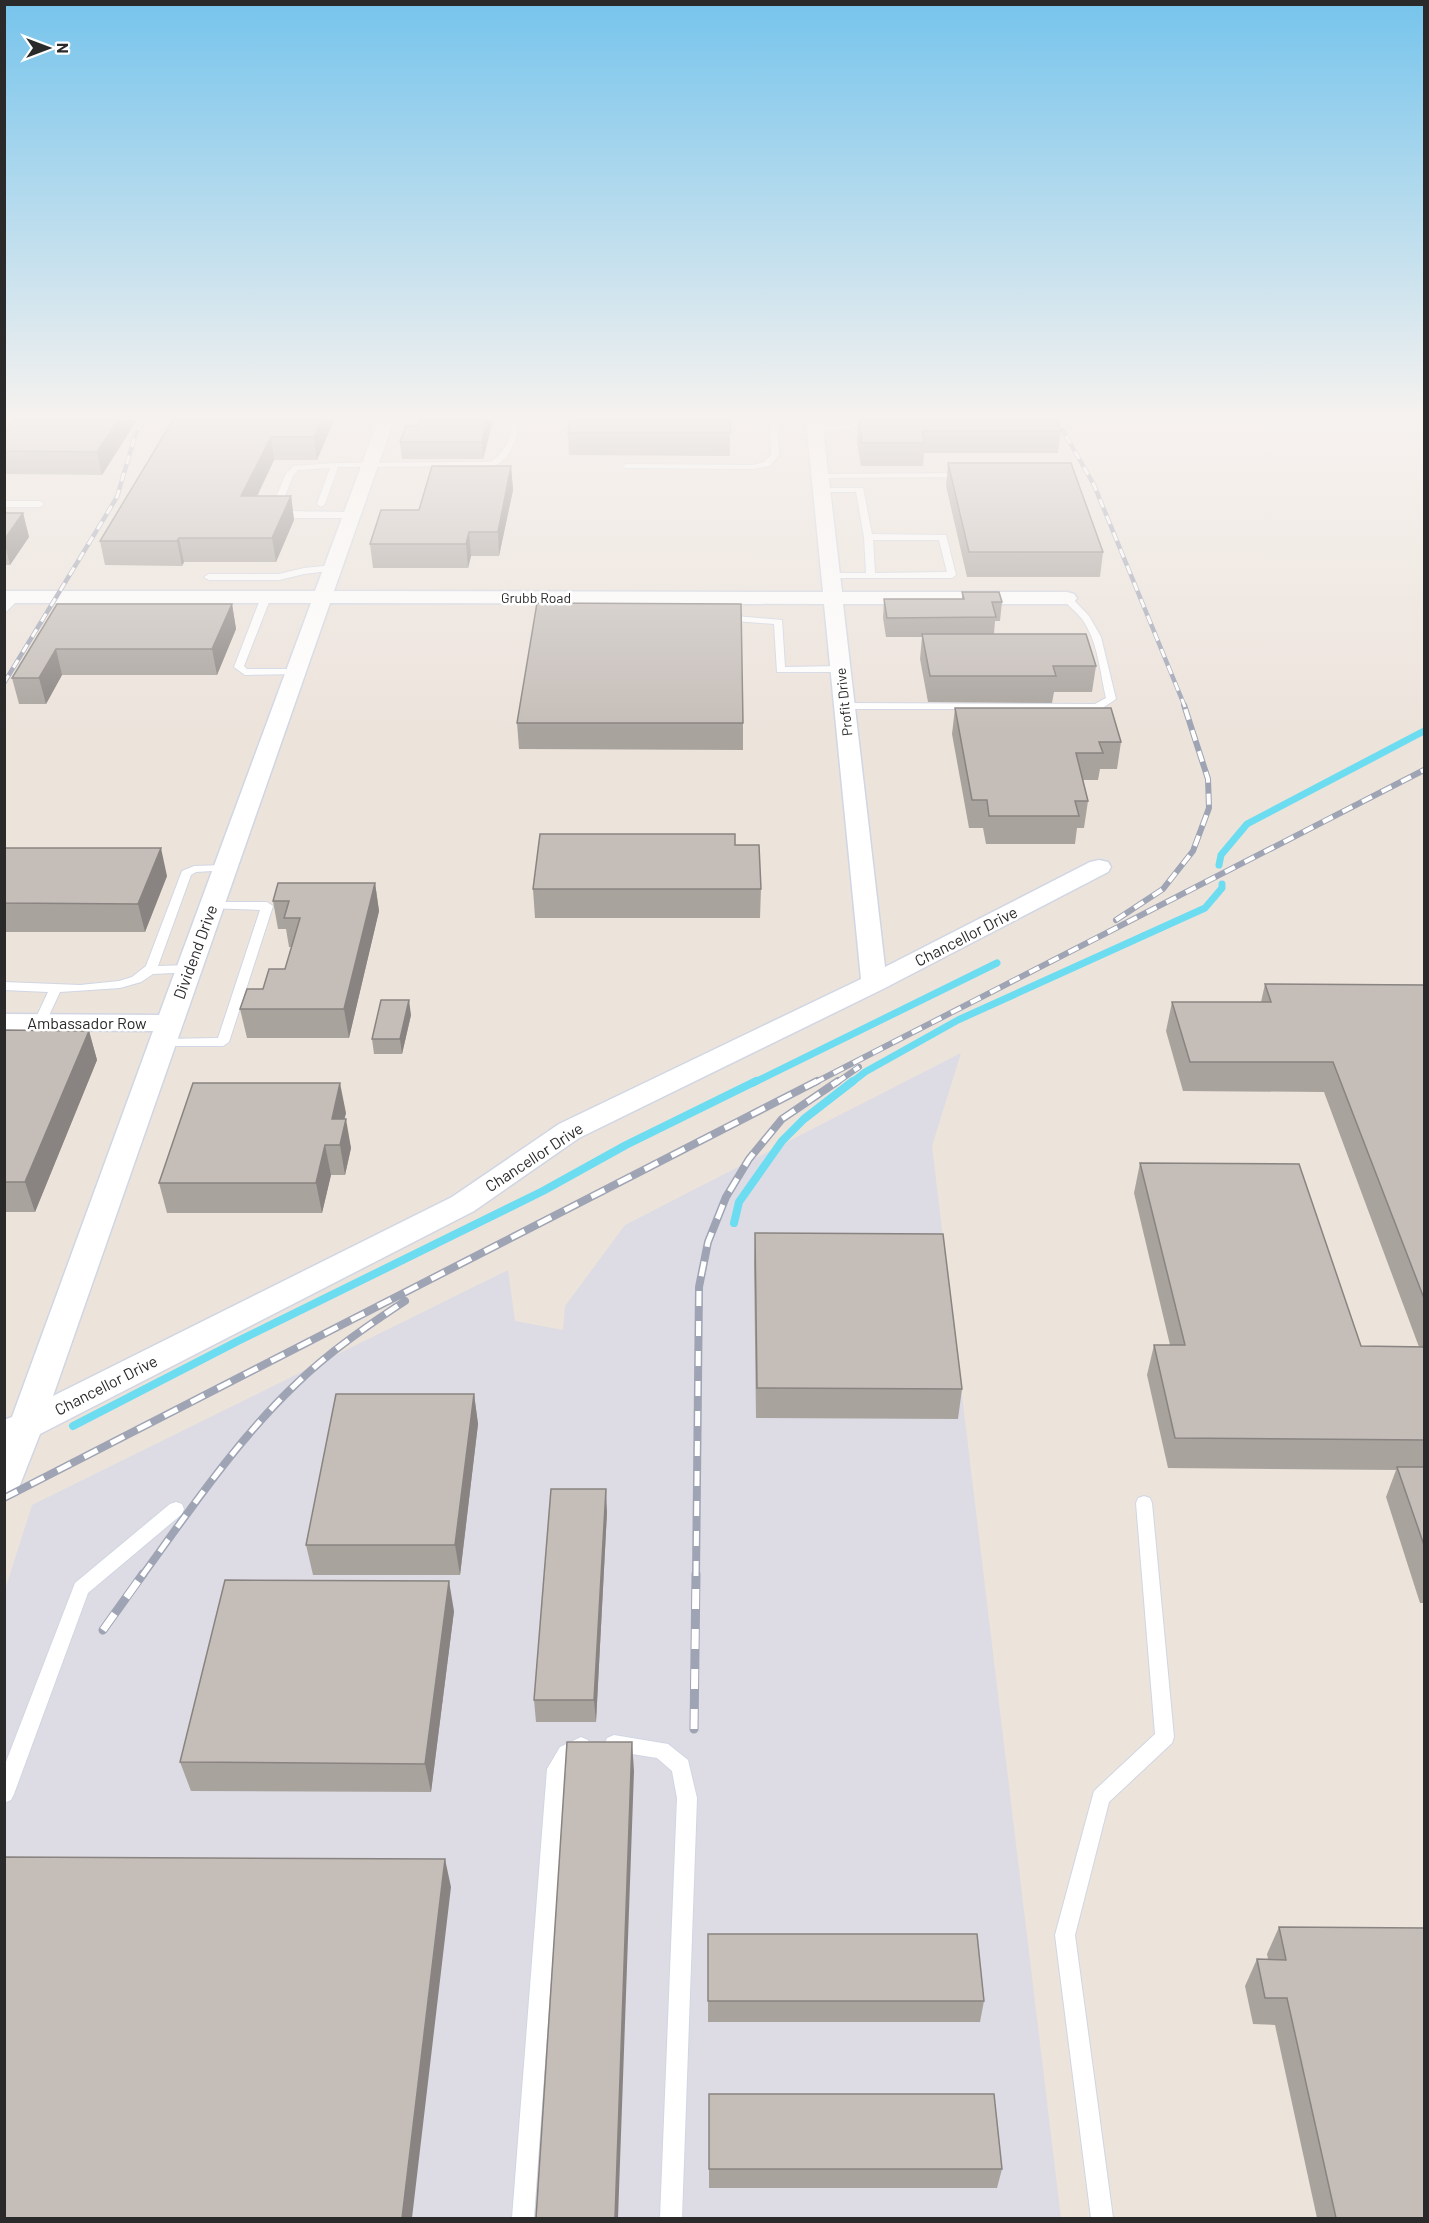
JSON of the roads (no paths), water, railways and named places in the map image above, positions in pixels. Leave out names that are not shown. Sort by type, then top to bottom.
[{"type":"street","name":"Dividend Drive","points":[[4,1485],[15,1431],[166,1033],[349,524]]},
{"type":"street","name":"Profit Drive","points":[[825,524],[874,983]]},
{"type":"street","name":"Grubb Road","points":[[8,601],[322,597],[578,603],[833,598],[1067,598]]},
{"type":"street","name":"Chancellor Drive","points":[[15,1431],[463,1204],[569,1131],[874,983],[1099,867]]},
{"type":"street","name":"Ambassador Row","points":[[4,1022],[40,1022],[166,1033]]},
{"type":"lane","points":[[866,524],[871,576]]},
{"type":"lane","points":[[831,576],[952,575],[943,537],[868,537]]},
{"type":"lane","points":[[208,577],[279,577],[304,571],[333,568]]},
{"type":"lane","points":[[266,597],[239,667],[245,672],[296,672]]},
{"type":"lane","points":[[845,706],[1096,706],[1111,699],[1098,643],[1086,617],[1074,608],[1067,598]]},
{"type":"lane","points":[[713,618],[779,622],[780,670],[841,669]]},
{"type":"lane","points":[[4,986],[114,987],[134,982],[150,970],[186,873],[194,869],[225,868]]},
{"type":"lane","points":[[166,1033],[223,1042],[267,906],[212,906]]},
{"type":"lane","points":[[150,970],[189,969]]},
{"type":"lane","points":[[40,1022],[56,987]]},
{"type":"lane","points":[[1102,2218],[1065,1935],[1101,1797],[1165,1737],[1144,1503]]},
{"type":"lane","points":[[4,1794],[81,1588],[176,1509]]},
{"type":"lane","points":[[524,2218],[557,1769],[567,1753],[585,1744],[629,1744],[661,1750],[681,1766],[687,1798],[671,2218]]},
{"type":"waterway","points":[[1219,865],[1221,855],[1247,824],[1424,731]]},
{"type":"waterway","points":[[851,1083],[865,1072],[958,1020],[1205,908],[1222,888],[1222,884]]},
{"type":"waterway","points":[[753,1083],[997,963]]},
{"type":"waterway","points":[[73,1426],[238,1341],[543,1191],[626,1145],[756,1081]]},
{"type":"waterway","points":[[734,1223],[739,1202],[782,1141],[804,1119],[853,1081]]},
{"type":"railway","points":[[4,683],[101,524]]},
{"type":"railway","points":[[1110,524],[1185,707]]},
{"type":"railway","points":[[1116,920],[1163,889],[1193,851],[1209,808],[1208,779],[1184,705]]},
{"type":"railway","points":[[814,1083],[1424,770]]},
{"type":"railway","points":[[836,1083],[859,1067]]},
{"type":"railway","points":[[4,1498],[817,1081]]},
{"type":"railway","points":[[696,1576],[699,1287],[708,1242],[726,1197],[749,1159],[782,1119],[838,1081]]},
{"type":"railway","points":[[142,1576],[215,1476],[274,1406],[335,1350],[405,1301]]},
{"type":"railway","points":[[103,1630],[143,1574]]},
{"type":"railway","points":[[694,1729],[696,1574]]}]
